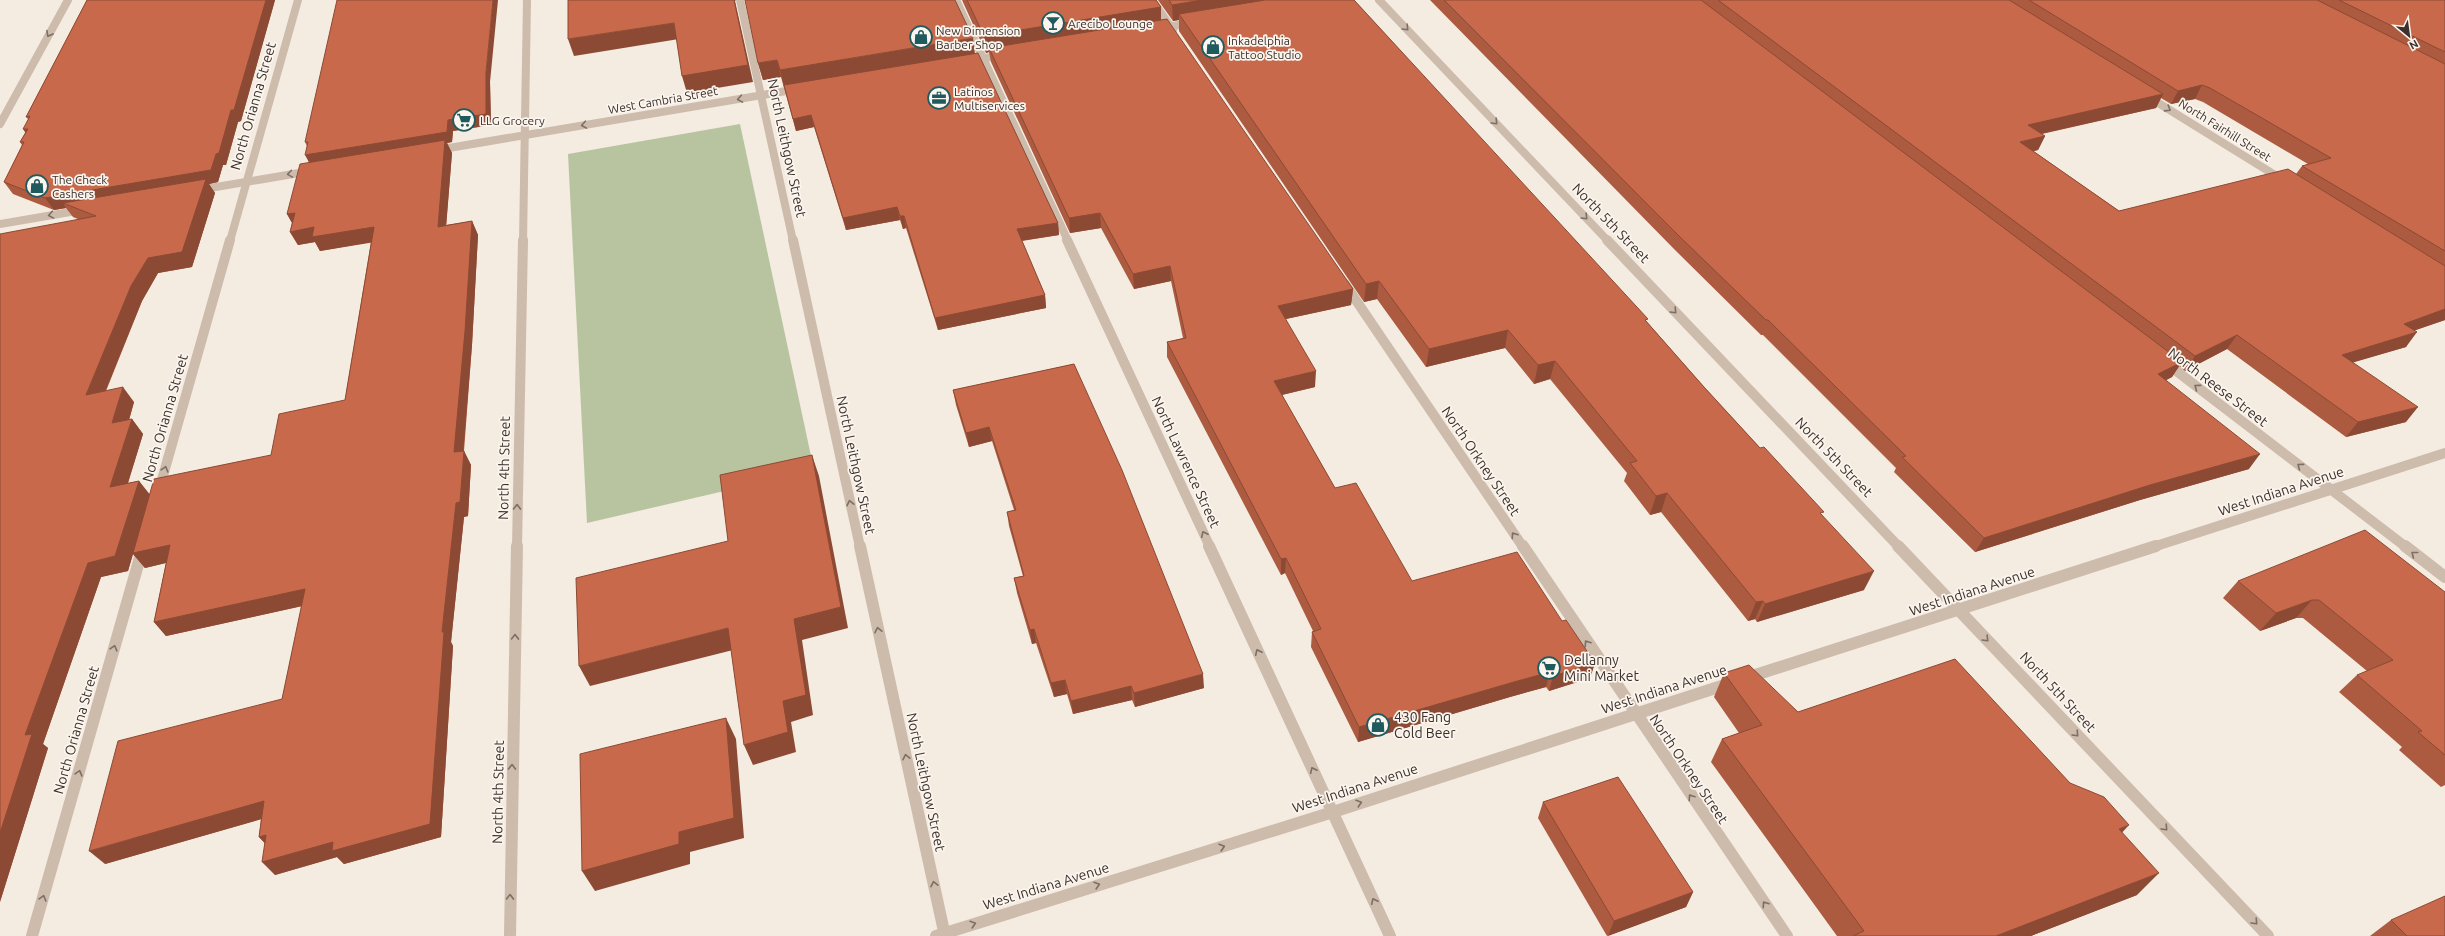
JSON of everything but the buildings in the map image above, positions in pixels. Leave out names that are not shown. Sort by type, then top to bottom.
[{"type":"street","points":[[0,124],[68,0]]},
{"type":"street","name":"North Orianna Street","points":[[156,502],[298,0]]},
{"type":"street","name":"North 4th Street","points":[[510,936],[523,136],[527,0]]},
{"type":"street","name":"North Leithgow Street","points":[[740,0],[942,935]]},
{"type":"street","name":"North Lawrence Street","points":[[956,0],[1390,936]]},
{"type":"street","points":[[1152,0],[1180,40]]},
{"type":"street","name":"North 5th Street","points":[[1379,0],[2268,936]]},
{"type":"street","points":[[1147,30],[1201,21]]},
{"type":"street","points":[[960,62],[1014,53]]},
{"type":"street","name":"West Cambria Street","points":[[431,151],[807,87]]},
{"type":"street","name":"North Fairhill Street","points":[[2141,92],[2290,184]]},
{"type":"street","points":[[193,191],[316,170]]},
{"type":"street","points":[[0,224],[92,208]]},
{"type":"street","name":"North Orkney Street","points":[[1340,277],[1634,714],[1787,936]]},
{"type":"street","name":"North Reese Street","points":[[2156,356],[2445,577]]},
{"type":"street","name":"West Indiana Avenue","points":[[942,935],[1960,611],[2445,453]]},
{"type":"street","name":"North Orianna Street","points":[[32,936],[145,540]]},
{"type":"green space","points":[[740,124],[814,470],[587,523],[568,154]]},
{"type":"place","name":"Arecibo Lounge","points":[[1053,23]]},
{"type":"place","name":"New Dimension Barber Shop","points":[[921,37]]},
{"type":"place","name":"Inkadelphia Tattoo Studio","points":[[1213,47]]},
{"type":"place","name":"Latinos Multiservices","points":[[939,98]]},
{"type":"place","name":"LLG Grocery","points":[[464,120]]},
{"type":"place","name":"The Check Cashers","points":[[37,186]]},
{"type":"place","name":"Dellanny Mini Market","points":[[1549,668]]},
{"type":"place","name":"430 Fang Cold Beer","points":[[1378,725]]}]
